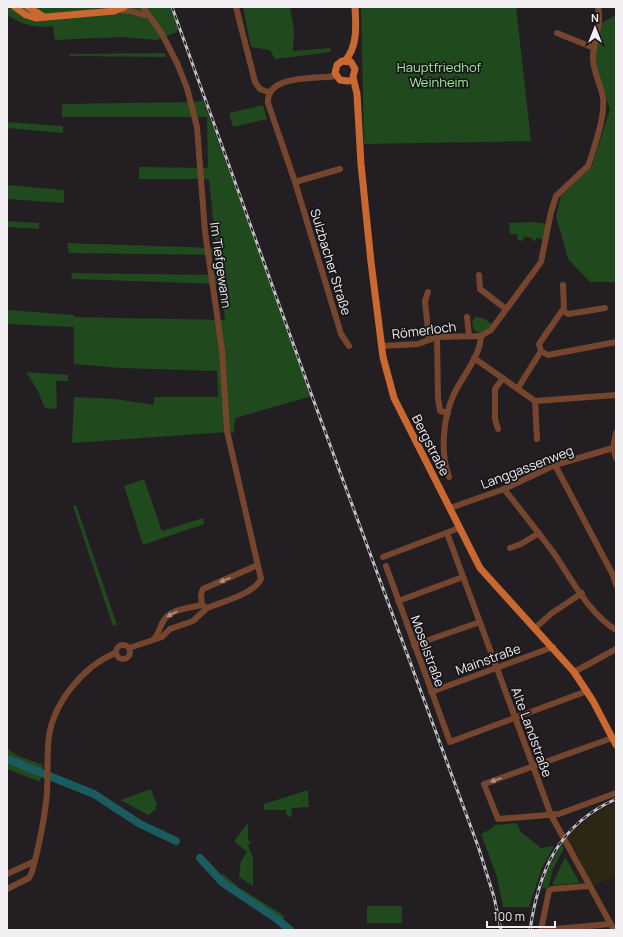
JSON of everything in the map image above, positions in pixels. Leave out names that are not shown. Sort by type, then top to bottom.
[{"type":"main road","points":[[15,7],[32,17],[46,18],[119,8]]},
{"type":"main road","points":[[28,7],[35,13],[46,18]]},
{"type":"main road","name":"Bergstraße","points":[[355,7],[356,28],[349,62],[355,69],[350,79],[358,104],[365,211],[382,346],[386,371],[394,398],[480,568],[574,672],[616,745]]},
{"type":"main road","name":"Bergstraße","points":[[336,73],[338,64],[349,62]]},
{"type":"main road","points":[[336,73],[340,80],[350,79]]},
{"type":"street","name":"Im Tiefgewann","points":[[136,7],[154,24]]},
{"type":"street","name":"Im Tiefgewann","points":[[144,7],[168,45],[182,74],[197,127],[204,232],[222,350],[227,431],[261,579],[259,584],[248,592],[204,606]]},
{"type":"street","points":[[236,7],[255,82],[260,89],[268,92],[279,84],[336,73]]},
{"type":"street","points":[[449,477],[444,434],[448,412],[454,395],[481,347],[481,336],[491,330],[541,262],[550,212],[556,196],[588,166],[591,158],[603,105],[601,90],[593,64],[594,48],[600,20],[598,7]]},
{"type":"street","name":"Im Tiefgewann","points":[[119,8],[144,15]]},
{"type":"street","points":[[557,33],[594,48]]},
{"type":"street","name":"Sulzbacher Straße","points":[[268,92],[268,103],[341,334],[349,346]]},
{"type":"street","points":[[294,182],[340,169]]},
{"type":"street","points":[[479,275],[480,289],[506,309]]},
{"type":"street","points":[[563,285],[564,308],[539,344],[542,351],[548,355],[616,342]]},
{"type":"street","points":[[428,292],[425,302],[429,340]]},
{"type":"street","points":[[563,311],[568,314],[605,308]]},
{"type":"street","name":"Römerloch","points":[[467,317],[469,336]]},
{"type":"street","name":"Römerloch","points":[[382,346],[418,344],[437,337],[481,336]]},
{"type":"street","points":[[437,337],[438,398],[440,411],[448,412]]},
{"type":"street","points":[[518,388],[542,351]]},
{"type":"street","points":[[474,358],[535,400],[616,395]]},
{"type":"street","points":[[498,429],[495,419],[495,389],[503,378]]},
{"type":"street","points":[[535,400],[537,439]]},
{"type":"street","points":[[616,433],[613,448],[616,458]]},
{"type":"street","name":"Langgassenweg","points":[[450,508],[504,489],[555,465],[613,448]]},
{"type":"street","points":[[555,465],[613,575],[616,585]]},
{"type":"street","points":[[504,489],[538,533],[594,611],[608,625],[616,630]]},
{"type":"street","points":[[383,556],[460,528]]},
{"type":"street","name":"Alte Landstraße","points":[[447,533],[551,815],[612,927]]},
{"type":"street","points":[[510,548],[521,544],[538,533]]},
{"type":"street","points":[[204,606],[201,594],[203,589],[258,566]]},
{"type":"street","name":"Moselstraße","points":[[386,566],[450,742],[515,718]]},
{"type":"street","points":[[398,601],[463,577]]},
{"type":"street","points":[[535,628],[552,613],[582,593]]},
{"type":"street","points":[[154,639],[167,617],[175,612],[204,606]]},
{"type":"street","points":[[129,648],[130,654],[125,659],[118,658],[115,653],[117,646],[122,644],[129,648],[162,637],[170,630],[193,621],[204,606]]},
{"type":"street","points":[[414,645],[480,622]]},
{"type":"street","name":"Mainstraße","points":[[431,692],[553,647]]},
{"type":"street","points":[[574,672],[616,648]]},
{"type":"street","points":[[7,889],[29,878],[32,872],[46,803],[49,736],[59,711],[69,692],[85,672],[100,660],[115,653]]},
{"type":"street","points":[[515,718],[586,691]]},
{"type":"street","points":[[612,738],[484,784],[498,819],[559,814],[616,793]]},
{"type":"street","points":[[7,874],[34,861]]},
{"type":"street","points":[[541,930],[547,899],[552,889],[589,886]]},
{"type":"street","points":[[544,930],[612,927]]},
{"type":"shaded area","points":[[616,802],[616,876],[592,887],[567,838],[575,829],[598,811]]},
{"type":"green space","points":[[7,7],[109,7],[54,15],[122,13],[135,7],[170,7],[178,28],[177,32],[156,40],[123,37],[55,40],[53,26],[40,27],[18,21],[7,15]]},
{"type":"green space","points":[[243,7],[290,7],[294,30],[293,51],[330,48],[331,52],[275,59],[270,50],[251,47]]},
{"type":"green space","name":"Hauptfriedhof Weinheim","points":[[361,7],[516,7],[531,141],[364,144]]},
{"type":"green space","points":[[616,15],[616,282],[590,282],[568,259],[556,216],[561,196],[592,166],[610,109],[595,66],[596,48],[602,23]]},
{"type":"green space","points":[[165,53],[166,57],[69,56],[70,54]]},
{"type":"green space","points":[[203,100],[312,396],[235,418],[234,433],[228,432],[72,443],[74,397],[115,399],[154,405],[154,397],[218,397],[217,371],[121,368],[74,364],[74,327],[7,324],[7,310],[74,315],[74,317],[225,320],[221,284],[72,279],[71,273],[219,275],[217,255],[69,253],[67,243],[216,248],[209,179],[139,179],[139,167],[208,168],[207,117],[62,117],[62,104],[195,102]]},
{"type":"green space","points":[[263,105],[267,119],[233,127],[229,113]]},
{"type":"green space","points":[[7,122],[63,126],[63,133],[7,128]]},
{"type":"green space","points":[[7,185],[64,190],[64,203],[7,199]]},
{"type":"green space","points":[[7,221],[39,223],[39,229],[7,227]]},
{"type":"green space","points":[[530,222],[549,224],[543,239],[536,238],[536,241],[532,240],[533,238],[524,237],[523,241],[518,240],[517,234],[510,234],[509,223]]},
{"type":"green space","points":[[475,317],[483,318],[493,325],[481,334],[474,330],[472,322]]},
{"type":"green space","points":[[26,372],[68,375],[68,381],[56,381],[57,409],[45,408],[38,391]]},
{"type":"green space","points":[[144,479],[162,531],[203,518],[204,524],[143,545],[124,486]]},
{"type":"green space","points":[[76,505],[117,625],[113,626],[73,506]]},
{"type":"green space","points":[[7,748],[18,756],[43,765],[40,782],[7,769]]},
{"type":"green space","points":[[151,789],[157,805],[155,806],[156,809],[148,815],[120,800]]},
{"type":"green space","points":[[308,790],[309,807],[292,808],[291,818],[286,814],[286,810],[264,810],[264,804]]},
{"type":"green space","points":[[248,823],[248,840],[251,842],[248,846],[253,858],[253,886],[239,877],[241,861],[247,852],[234,841]]},
{"type":"green space","points":[[517,823],[521,832],[541,848],[554,846],[542,868],[529,907],[503,907],[497,877],[481,834],[495,825]]},
{"type":"green space","points":[[562,844],[564,848],[553,869],[548,889],[542,888],[546,872]]},
{"type":"green space","points":[[565,857],[580,883],[554,885],[553,883]]},
{"type":"green space","points":[[223,874],[238,887],[285,916],[282,920],[236,890],[220,877]]},
{"type":"green space","points":[[367,906],[402,906],[402,923],[367,923]]},
{"type":"waterway","points":[[7,759],[94,794],[140,824],[176,841]]},
{"type":"waterway","points":[[200,858],[223,883],[277,919],[290,930]]},
{"type":"railway","points":[[172,7],[312,396],[479,849],[494,897],[501,930]]},
{"type":"railway","points":[[530,930],[539,888],[546,869],[555,852],[566,836],[579,822],[596,810],[616,799]]}]
